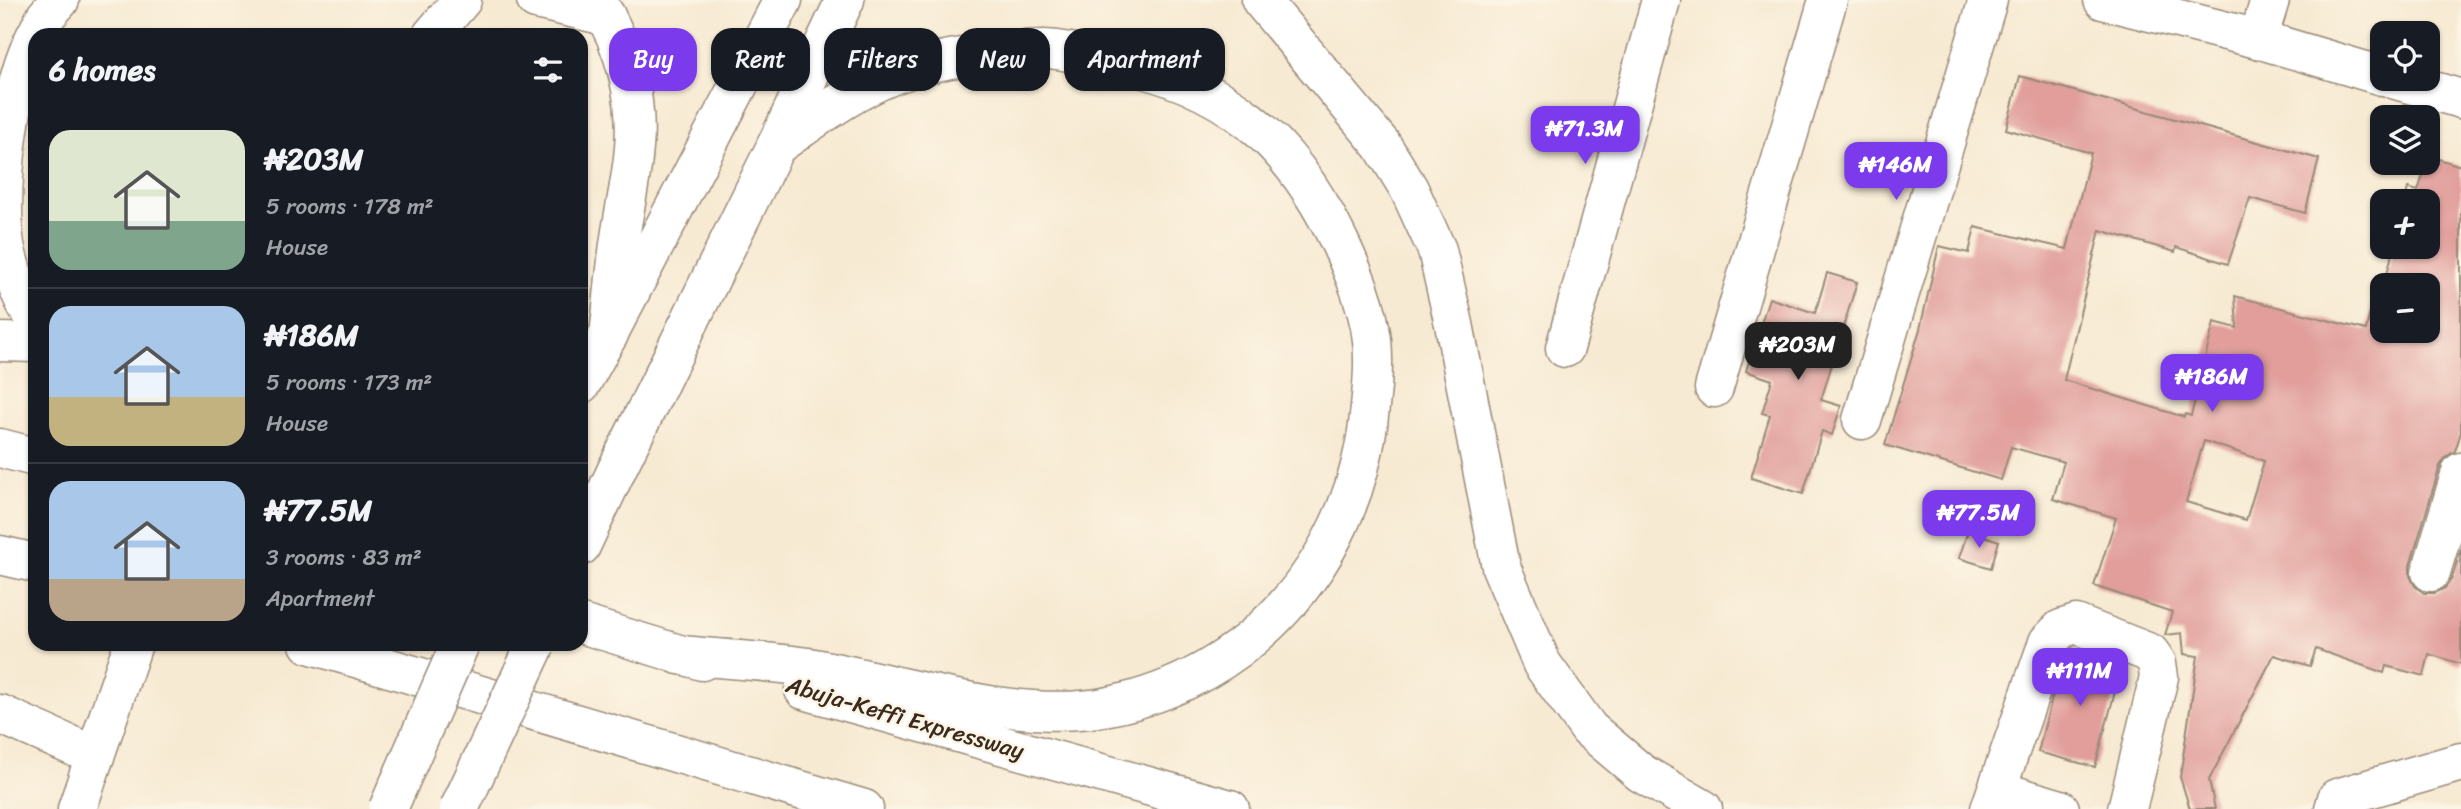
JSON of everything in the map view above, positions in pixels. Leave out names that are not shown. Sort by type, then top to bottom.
[{"type":"main road","points":[[40,28],[60,0]]},
{"type":"main road","points":[[438,28],[462,0]]},
{"type":"main road","points":[[536,0],[601,8],[627,68],[634,117],[634,156],[620,238],[609,334]]},
{"type":"main road","points":[[588,372],[783,0]]},
{"type":"main road","points":[[588,531],[845,0]]},
{"type":"main road","points":[[1261,0],[1382,145],[1409,189],[1437,250],[1501,567],[1542,664],[1589,729],[1641,774],[1703,809]]},
{"type":"main road","points":[[1565,348],[1661,0]]},
{"type":"main road","points":[[1714,388],[1828,0]]},
{"type":"main road","points":[[1862,420],[1988,0]]},
{"type":"main road","points":[[2103,0],[2258,39],[2370,72]]},
{"type":"main road","points":[[2258,39],[2270,0]]},
{"type":"main road","points":[[679,655],[811,667],[1006,708],[1063,711],[1106,707],[1148,696],[1187,681],[1222,661],[1263,629],[1295,596],[1322,558],[1347,509],[1363,456],[1372,393],[1372,340],[1356,277],[1330,222],[1300,172],[1255,123],[1207,92],[1149,69],[1047,48],[954,59],[895,74],[858,92],[776,146]]},
{"type":"main road","points":[[28,51],[15,93],[2,174],[4,238],[20,295],[28,309]]},
{"type":"main road","points":[[2434,91],[2461,99]]},
{"type":"main road","points":[[0,342],[28,343]]},
{"type":"main road","points":[[0,448],[28,455]]},
{"type":"main road","points":[[2431,572],[2461,471]]},
{"type":"main road","points":[[0,555],[28,562]]},
{"type":"main road","points":[[0,579],[28,575]]},
{"type":"main road","points":[[2060,809],[1994,800],[2048,642],[2061,629],[2076,624],[2151,653],[2157,663],[2159,677],[2127,809]]},
{"type":"main road","name":"Abuja-Keffi Expressway","points":[[588,626],[679,655],[1230,809]]},
{"type":"main road","points":[[77,809],[131,651]]},
{"type":"main road","points":[[332,651],[845,806]]},
{"type":"main road","points":[[388,809],[457,651]]},
{"type":"main road","points":[[459,809],[533,651]]},
{"type":"main road","points":[[0,714],[95,756]]},
{"type":"main road","points":[[2334,809],[2337,798],[2461,762]]},
{"type":"building","points":[[2020,76],[2319,159],[2305,213],[2250,198],[2228,264],[2176,247],[2175,252],[2100,230],[2064,380],[2184,417],[2185,414],[2191,416],[2214,322],[2237,328],[2235,296],[2366,330],[2370,312],[2370,343],[2440,343],[2440,273],[2387,273],[2391,259],[2440,259],[2440,189],[2419,189],[2423,175],[2440,175],[2440,159],[2461,166],[2461,432],[2455,451],[2446,457],[2440,466],[2410,566],[2410,576],[2415,586],[2424,593],[2435,593],[2445,588],[2452,578],[2461,548],[2461,664],[2429,654],[2424,676],[2386,666],[2384,673],[2316,649],[2310,666],[2274,655],[2209,780],[2215,809],[2190,809],[2180,777],[2198,656],[2184,654],[2182,633],[2165,635],[2172,612],[2094,586],[2116,518],[2053,499],[2064,462],[2011,447],[2001,480],[1885,445],[1920,329],[1939,246],[1969,253],[1975,227],[2067,249],[2091,153],[2006,129]],"holes":[[[2204,441],[2264,461],[2246,520],[2186,502]]]},
{"type":"building","points":[[1827,273],[1857,282],[1821,400],[1841,406],[1832,435],[1822,431],[1803,494],[1751,478],[1770,415],[1762,413],[1772,380],[1746,371],[1769,298],[1815,313]]},
{"type":"building","points":[[1968,531],[1999,541],[1991,568],[1959,558]]},
{"type":"building","points":[[2072,649],[2122,665],[2095,767],[2038,752],[2053,694],[2067,654]]}]
